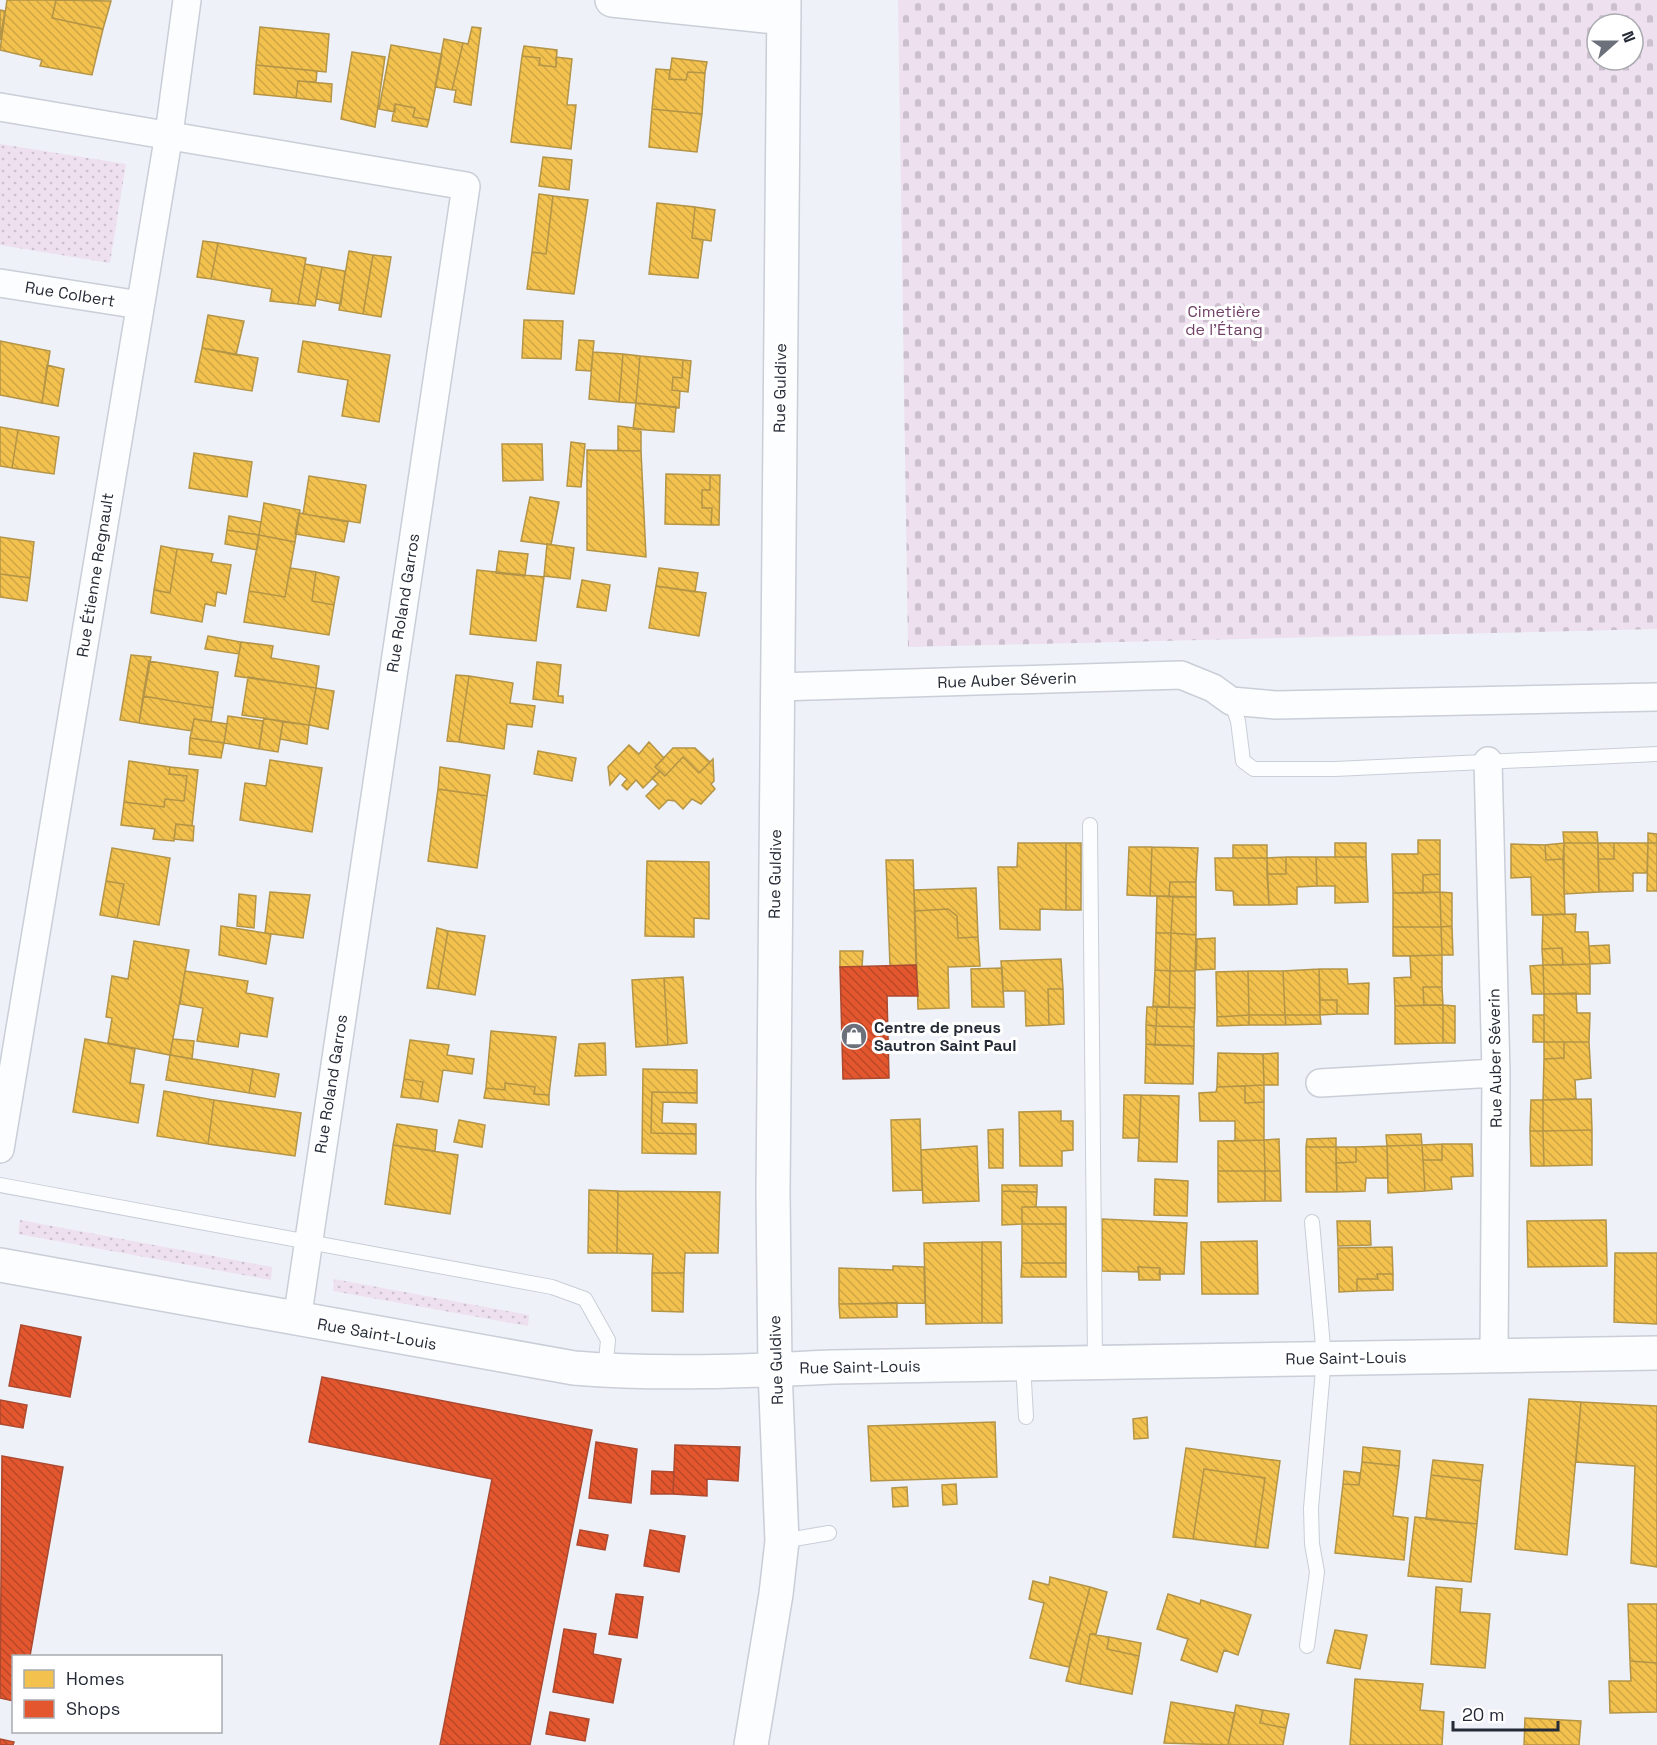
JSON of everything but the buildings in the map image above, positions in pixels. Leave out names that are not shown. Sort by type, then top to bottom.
[{"type":"street","name":"Rue Étienne Regnault","points":[[0,1149],[169,134],[188,0]]},
{"type":"street","points":[[612,0],[784,9]]},
{"type":"street","name":"Rue Guldive","points":[[751,1745],[776,1594],[782,1541],[775,1370],[773,1192],[784,9]]},
{"type":"street","points":[[0,107],[169,134]]},
{"type":"street","name":"Rue Roland Garros","points":[[169,134],[466,186],[297,1320]]},
{"type":"street","name":"Rue Colbert","points":[[0,282],[140,305]]},
{"type":"street","name":"Rue Auber Séverin","points":[[777,687],[1180,675],[1213,688],[1231,701],[1276,705],[1657,697]]},
{"type":"street","name":"Rue Auber Séverin","points":[[1488,761],[1496,1073],[1494,1355]]},
{"type":"street","points":[[1320,1083],[1496,1073]]},
{"type":"street","name":"Rue Saint-Louis","points":[[0,1265],[297,1320],[574,1368],[605,1371],[717,1373],[1095,1362],[1657,1353]]},
{"type":"lane","points":[[1231,701],[1238,721],[1243,761],[1254,769],[1335,769],[1657,754]]},
{"type":"lane","points":[[1090,825],[1095,1362]]},
{"type":"lane","points":[[0,1185],[552,1287],[585,1299],[608,1340],[605,1371]]},
{"type":"lane","points":[[1306,1646],[1317,1572],[1312,1544],[1311,1508],[1324,1358],[1312,1222]]},
{"type":"lane","points":[[1023,1364],[1026,1417]]},
{"type":"lane","points":[[782,1541],[829,1533]]},
{"type":"green space","name":"Cimetière de l'Étang","points":[[898,0],[1657,0],[1657,629],[908,647]]},
{"type":"green space","points":[[0,144],[126,164],[110,263],[0,245]]},
{"type":"green space","points":[[20,1220],[272,1267],[271,1280],[18,1234]]},
{"type":"green space","points":[[334,1279],[529,1315],[528,1326],[333,1291]]},
{"type":"place","name":"Centre de pneus Sautron Saint Paul","points":[[854,1036]]}]
